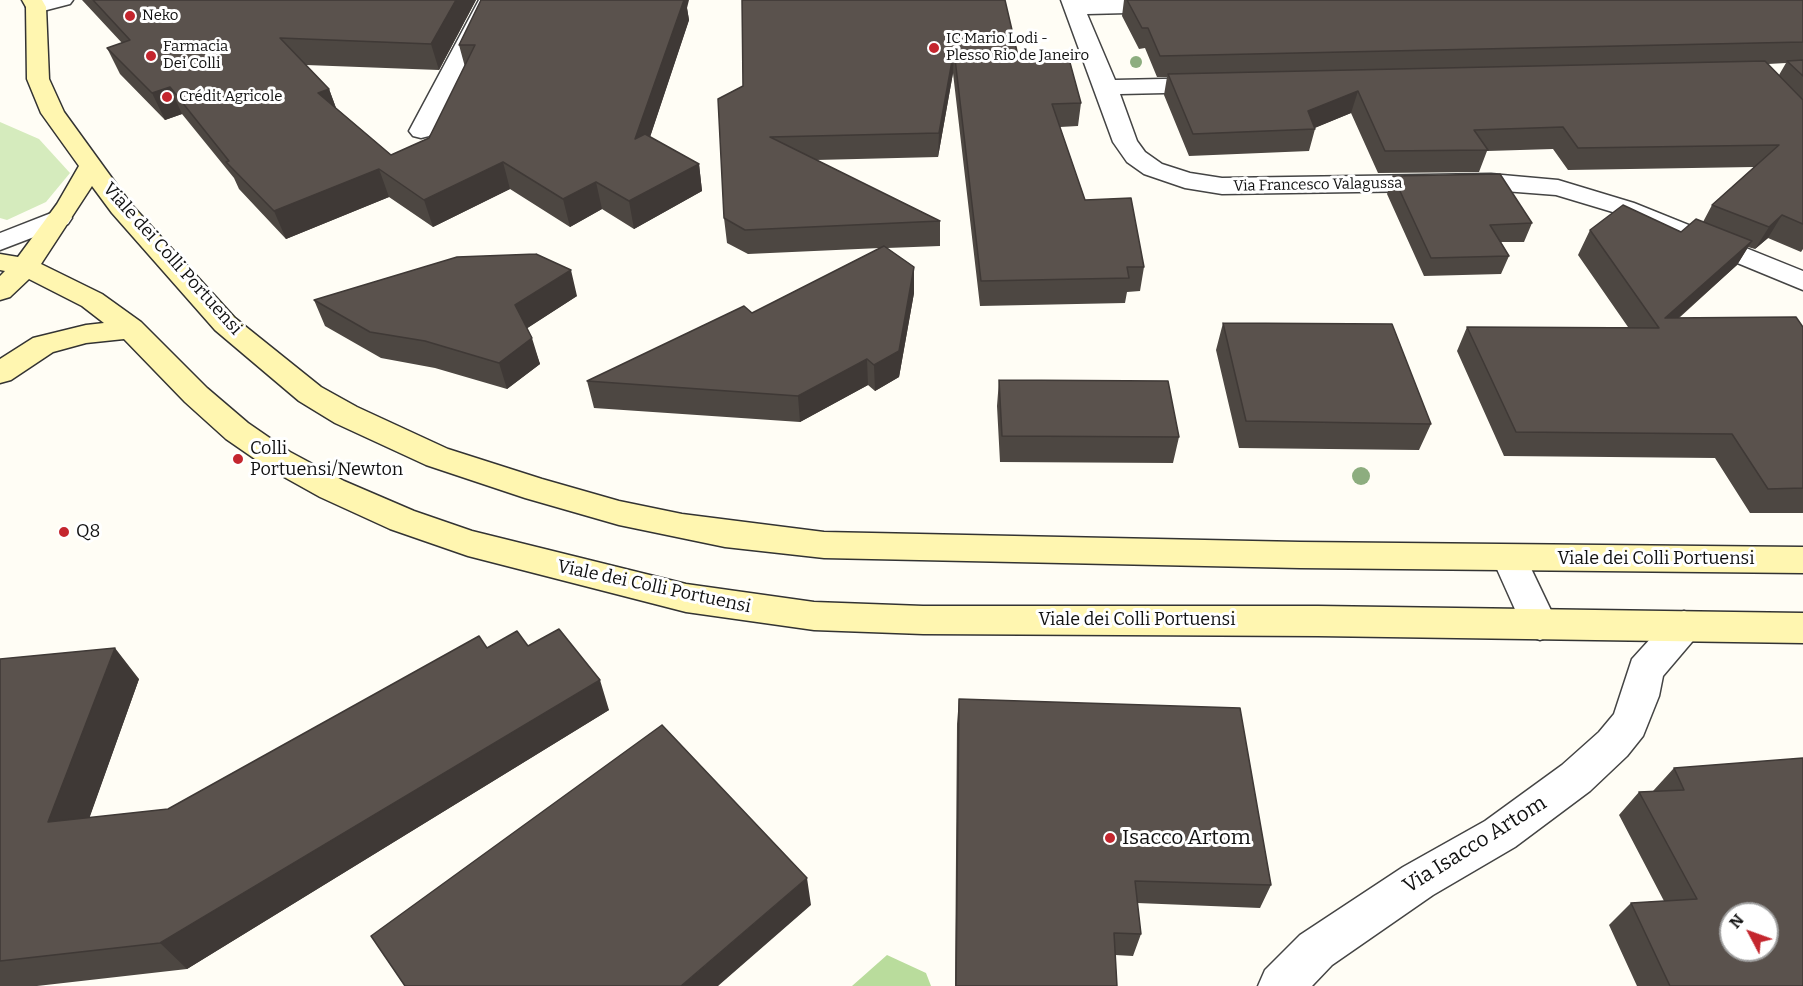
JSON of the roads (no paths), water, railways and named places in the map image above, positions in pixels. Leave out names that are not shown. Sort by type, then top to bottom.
[{"type":"street","points":[[34,4],[63,0]]},
{"type":"street","points":[[421,131],[489,0]]},
{"type":"street","name":"Viale dei Colli Portuensi","points":[[34,4],[38,79],[53,113],[121,208],[225,324],[310,394],[376,430],[437,457],[580,503],[725,534],[824,545],[1008,551],[1803,560]]},
{"type":"street","points":[[1072,4],[1188,6]]},
{"type":"street","name":"Via Francesco Valagussa","points":[[1072,4],[1106,87],[1125,142],[1136,157],[1153,169],[1185,180],[1222,186],[1491,182],[1558,188],[1625,208],[1803,281]]},
{"type":"street","points":[[1106,87],[1226,84]]},
{"type":"street","points":[[0,291],[12,264],[59,218],[91,166]]},
{"type":"street","points":[[0,242],[59,218]]},
{"type":"street","name":"Viale dei Colli Portuensi","points":[[12,264],[75,289],[131,329],[196,395],[244,436],[279,460],[342,494],[402,520],[468,543],[686,598],[814,616],[923,620],[1306,621],[1803,628]]},
{"type":"street","points":[[0,373],[44,345],[97,332],[131,329]]},
{"type":"street","points":[[1509,558],[1540,625]]},
{"type":"street","name":"Via Isacco Artom","points":[[1281,986],[1316,950],[1418,881],[1500,834],[1576,778],[1613,744],[1629,724],[1640,696],[1645,670],[1684,626]]},
{"type":"place","name":"Neko","points":[[130,16]]},
{"type":"place","name":"IC Mario Lodi - Plesso Rio de Janeiro","points":[[934,48]]},
{"type":"place","name":"Farmacia Dei Colli","points":[[151,56]]},
{"type":"place","name":"Crédit Agricole","points":[[167,97]]},
{"type":"place","name":"Colli Portuensi/Newton","points":[[238,459]]},
{"type":"place","name":"Q8","points":[[64,532]]},
{"type":"place","name":"Isacco Artom","points":[[1110,838]]}]
